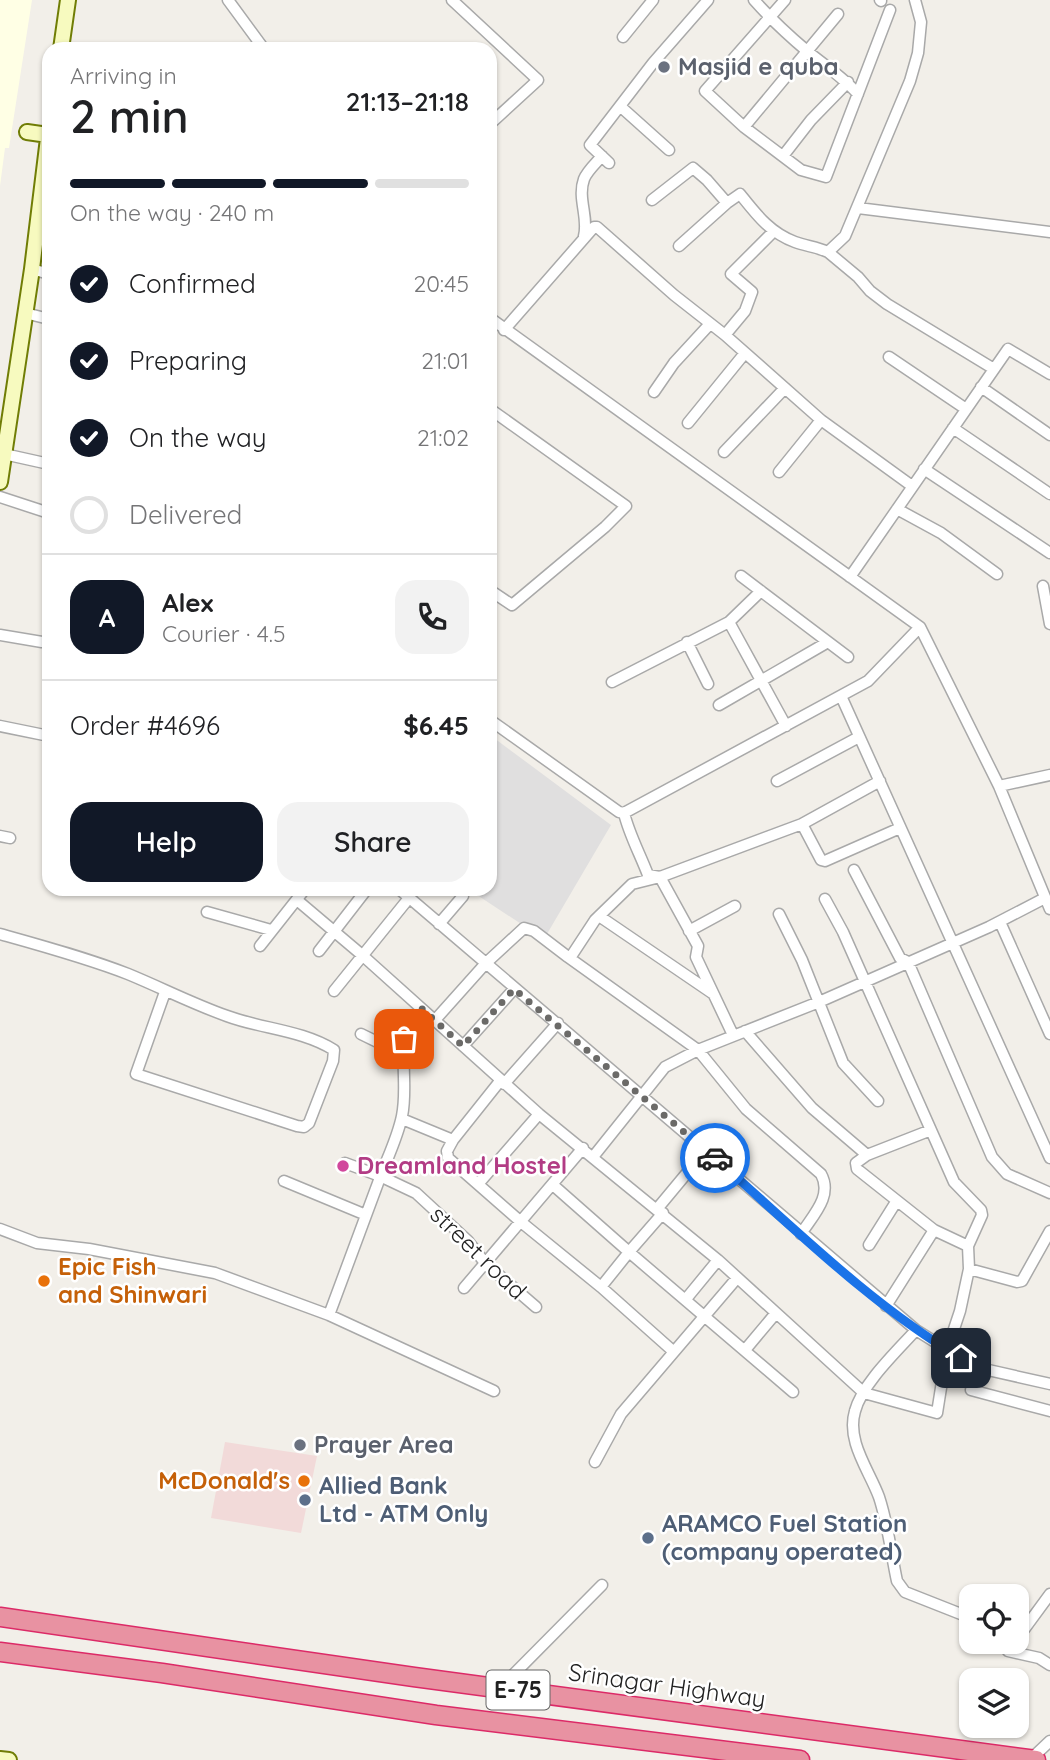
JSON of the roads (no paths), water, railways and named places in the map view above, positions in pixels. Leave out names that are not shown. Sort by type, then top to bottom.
[{"type":"highway","name":"Srinagar Highway","points":[[0,1617],[1033,1760]]},
{"type":"highway","name":"E-75","points":[[0,1652],[162,1673],[436,1715],[800,1760]]},
{"type":"main road","points":[[62,42],[68,0]]},
{"type":"main road","points":[[27,132],[42,132]]},
{"type":"main road","points":[[0,482],[32,269],[42,220]]},
{"type":"main road","points":[[0,1759],[9,1760]]},
{"type":"street","points":[[228,0],[259,42]]},
{"type":"street","points":[[452,0],[538,80],[497,118]]},
{"type":"street","points":[[624,37],[653,0]]},
{"type":"street","points":[[582,241],[586,228],[582,200],[584,178],[606,160],[590,145],[653,63],[708,0]]},
{"type":"street","points":[[754,0],[770,18],[808,52],[848,82],[858,94]]},
{"type":"street","points":[[785,0],[705,91],[744,127],[801,170],[826,177],[890,10]]},
{"type":"street","points":[[828,252],[845,236],[910,81],[918,53],[920,22],[915,0]]},
{"type":"street","points":[[744,127],[838,14]]},
{"type":"street","points":[[783,156],[848,82]]},
{"type":"street","points":[[621,107],[669,150]]},
{"type":"street","points":[[652,200],[693,168],[727,203]]},
{"type":"street","points":[[679,246],[740,194],[773,232],[796,243],[819,247],[828,252],[887,304],[994,369]]},
{"type":"street","points":[[858,208],[1050,232]]},
{"type":"street","points":[[505,330],[594,227],[597,228],[821,420],[912,486]]},
{"type":"street","points":[[725,335],[745,311],[752,292],[731,274],[773,232]]},
{"type":"street","points":[[32,269],[42,272]]},
{"type":"street","points":[[25,313],[42,317]]},
{"type":"street","points":[[497,324],[920,627],[999,786],[1050,909]]},
{"type":"street","points":[[654,391],[674,363],[709,325]]},
{"type":"street","points":[[850,577],[1008,349],[1050,373]]},
{"type":"street","points":[[688,423],[745,353]]},
{"type":"street","points":[[889,357],[966,409]]},
{"type":"street","points":[[981,387],[1050,435]]},
{"type":"street","points":[[724,452],[785,388]]},
{"type":"street","points":[[497,414],[626,506],[512,605],[497,595]]},
{"type":"street","points":[[779,472],[821,420]]},
{"type":"street","points":[[953,428],[1050,494]]},
{"type":"street","points":[[4,454],[42,462]]},
{"type":"street","points":[[924,469],[1050,552]]},
{"type":"street","points":[[0,497],[42,511]]},
{"type":"street","points":[[897,509],[941,533],[997,574]]},
{"type":"street","points":[[741,576],[848,657]]},
{"type":"street","points":[[1043,586],[1050,624]]},
{"type":"street","points":[[612,682],[729,622],[761,591]]},
{"type":"street","points":[[729,622],[786,726]]},
{"type":"street","points":[[497,725],[624,813],[868,681],[920,627]]},
{"type":"street","points":[[0,635],[42,642]]},
{"type":"street","points":[[687,642],[708,684]]},
{"type":"street","points":[[719,705],[828,642]]},
{"type":"street","points":[[841,696],[1050,1158]]},
{"type":"street","points":[[0,726],[42,735]]},
{"type":"street","points":[[777,781],[859,737]]},
{"type":"street","points":[[999,786],[1050,775]]},
{"type":"street","points":[[568,957],[599,916],[632,884],[660,877],[802,824],[880,781]]},
{"type":"street","points":[[624,813],[648,875],[660,877]]},
{"type":"street","points":[[802,824],[821,860],[825,862],[900,828]]},
{"type":"street","points":[[855,870],[900,958],[908,962],[992,1157],[1007,1174],[1050,1193]]},
{"type":"street","points":[[660,877],[698,946],[696,957],[733,1035]]},
{"type":"street","points":[[260,946],[300,896]]},
{"type":"street","points":[[319,951],[362,896]]},
{"type":"street","points":[[439,924],[463,896]]},
{"type":"street","points":[[334,991],[409,898],[916,1330],[975,1367],[1050,1384]]},
{"type":"street","points":[[593,1157],[665,1067],[698,1050],[819,1002],[1000,922],[1045,898]]},
{"type":"street","points":[[297,900],[335,930],[539,1114],[718,1260],[864,1393],[937,1413],[947,1350],[960,1311],[969,1269],[968,1247],[982,1215],[981,1210],[954,1182],[843,932],[825,899]]},
{"type":"street","points":[[689,931],[734,906]]},
{"type":"street","points":[[207,912],[271,930]]},
{"type":"street","points":[[779,914],[802,960],[843,1063],[878,1101]]},
{"type":"street","points":[[599,916],[713,994]]},
{"type":"street","points":[[1000,922],[1050,1034]]},
{"type":"street","points":[[435,1020],[486,963],[524,928],[534,931],[698,1050],[746,1110],[821,1174],[826,1183],[826,1192],[801,1234]]},
{"type":"street","points":[[0,934],[79,957],[130,975],[230,1018],[319,1041],[334,1050],[333,1062],[309,1124],[298,1126],[136,1074],[166,992]]},
{"type":"street","points":[[463,1046],[514,989]]},
{"type":"street","points":[[329,1315],[402,1119],[405,1099],[404,1039],[409,1022],[421,1008]]},
{"type":"street","points":[[558,1023],[502,1082],[453,1140],[447,1151],[448,1158],[674,1352]]},
{"type":"street","points":[[745,1031],[812,1108],[867,1155]]},
{"type":"street","points":[[361,1034],[404,1055]]},
{"type":"street","points":[[479,1183],[539,1114]]},
{"type":"street","points":[[402,1119],[453,1140]]},
{"type":"street","points":[[931,1130],[867,1155],[856,1163],[857,1168],[934,1230],[968,1247]]},
{"type":"street","points":[[464,1288],[583,1148]]},
{"type":"street","points":[[601,1287],[706,1150]]},
{"type":"street","name":"street road","points":[[345,1163],[416,1194],[468,1241],[485,1263],[536,1307]]},
{"type":"street","points":[[284,1181],[366,1215]]},
{"type":"street","points":[[553,1185],[793,1392]]},
{"type":"street","points":[[869,1245],[896,1202]]},
{"type":"street","points":[[0,1228],[37,1243],[89,1249],[215,1273],[329,1315],[495,1391]]},
{"type":"street","points":[[886,1306],[934,1230]]},
{"type":"street","points":[[969,1269],[1022,1282],[1050,1231]]},
{"type":"street","points":[[685,1299],[718,1260]]},
{"type":"street","points":[[595,1462],[621,1414],[737,1278]]},
{"type":"street","points":[[745,1350],[776,1313]]},
{"type":"street","points":[[916,1330],[864,1393],[855,1410],[852,1425],[855,1441],[879,1498],[897,1581],[905,1592],[959,1613]]},
{"type":"street","points":[[971,1390],[1050,1410]]},
{"type":"street","points":[[500,1688],[602,1585]]},
{"type":"street","points":[[1029,1622],[1050,1594]]},
{"type":"street","points":[[1021,1654],[1039,1658],[1050,1665]]},
{"type":"street","points":[[1033,1760],[1050,1741]]},
{"type":"place","name":"Masjid e quba","points":[[664,67]]},
{"type":"place","name":"Dreamland Hostel","points":[[343,1166]]},
{"type":"place","name":"Epic Fish and Shinwari","points":[[44,1281]]},
{"type":"place","name":"Prayer Area","points":[[300,1445]]},
{"type":"place","name":"McDonald's","points":[[304,1481]]},
{"type":"place","name":"Allied Bank Ltd - ATM Only","points":[[305,1500]]},
{"type":"place","name":"ARAMCO Fuel Station (company operated)","points":[[648,1538]]}]
